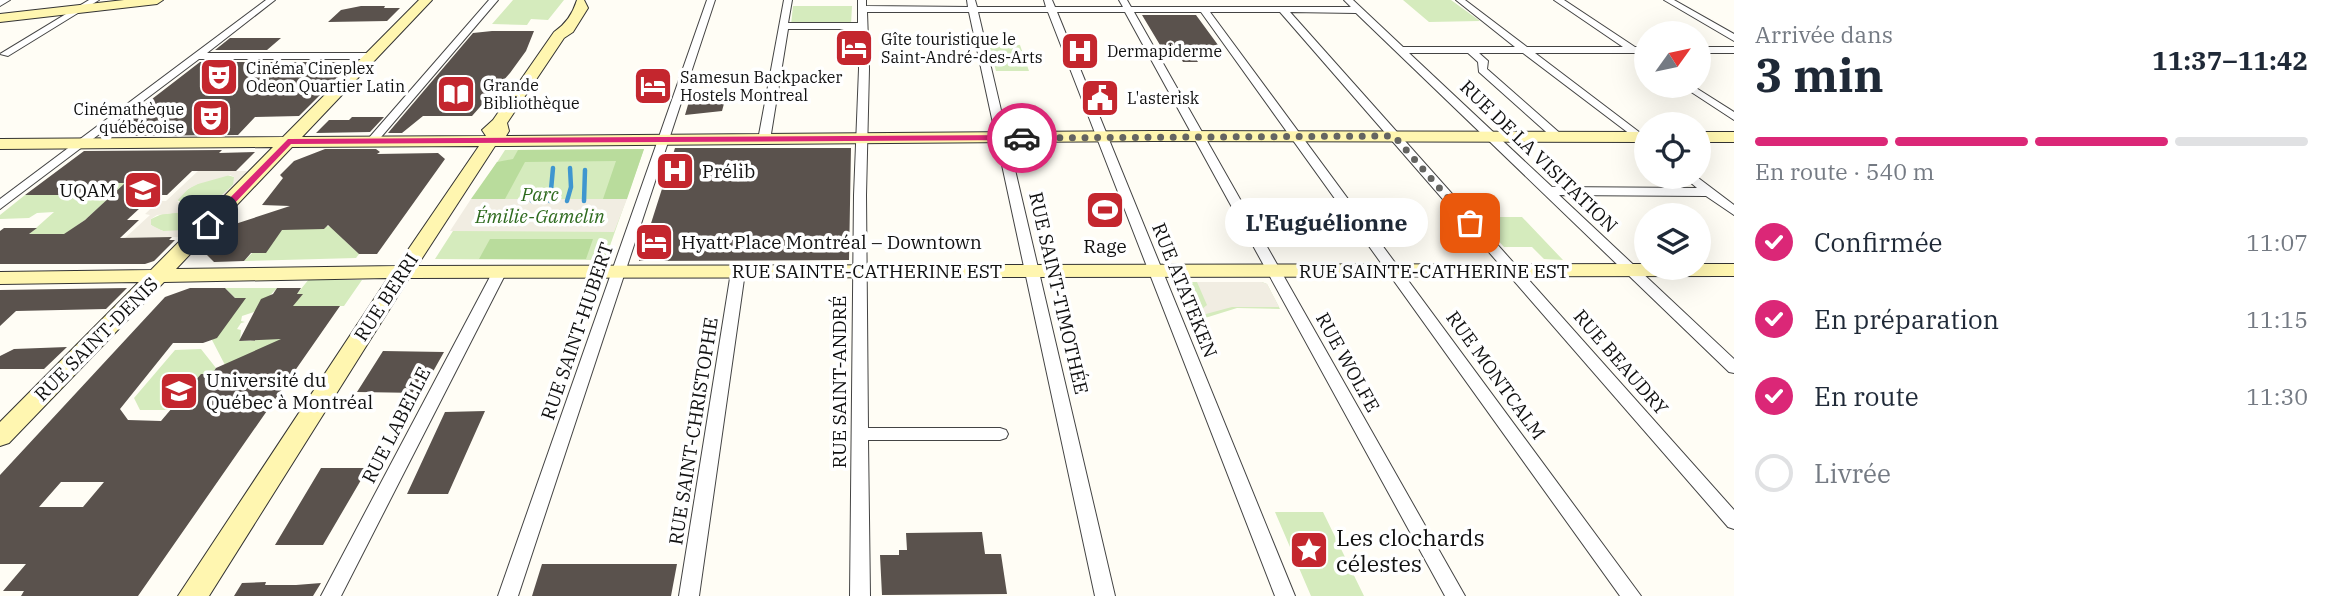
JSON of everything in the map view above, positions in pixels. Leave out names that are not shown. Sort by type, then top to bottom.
[{"type":"street","points":[[0,3],[6,0]]},
{"type":"street","points":[[5,54],[95,0]]},
{"type":"street","points":[[0,18],[157,0]]},
{"type":"street","points":[[1,202],[271,0]]},
{"type":"street","name":"RUE SAINT-DENIS","points":[[0,437],[426,0]]},
{"type":"street","points":[[372,141],[494,0]]},
{"type":"street","name":"RUE SAINT-HUBERT","points":[[508,596],[711,0]]},
{"type":"street","points":[[764,140],[788,0]]},
{"type":"street","name":"RUE MONTCALM","points":[[1189,0],[1199,9],[1295,136],[1631,596]]},
{"type":"street","points":[[1252,0],[1260,9]]},
{"type":"street","name":"RUE DE LA VISITATION","points":[[1348,0],[1734,368]]},
{"type":"street","points":[[1460,0],[1634,133]]},
{"type":"street","points":[[1558,0],[1633,50]]},
{"type":"street","points":[[1668,0],[1734,38]]},
{"type":"street","name":"RUE BERRI","points":[[193,596],[402,272],[490,141],[501,131],[499,123],[559,36],[572,25],[582,8],[582,1]]},
{"type":"street","points":[[862,5],[1126,5],[1199,9],[1358,10]]},
{"type":"street","name":"RUE SAINT-ANDRÉ","points":[[860,596],[862,5]]},
{"type":"street","name":"RUE SAINT-TIMOTHÉE","points":[[972,5],[1105,596]]},
{"type":"street","name":"RUE ATATEKEN","points":[[1050,5],[1285,596]]},
{"type":"street","name":"RUE WOLFE","points":[[1126,5],[1455,596]]},
{"type":"street","name":"RUE BEAUDRY","points":[[1282,9],[1734,522]]},
{"type":"street","points":[[783,26],[863,26]]},
{"type":"street","points":[[1400,50],[1633,50]]},
{"type":"street","points":[[1470,50],[1483,61],[1482,70],[1558,136]]},
{"type":"street","points":[[1712,50],[1734,50]]},
{"type":"street","points":[[194,56],[372,56]]},
{"type":"street","points":[[1705,98],[1734,117]]},
{"type":"street","points":[[0,144],[1200,136],[1558,136],[1634,140]]},
{"type":"street","points":[[1711,138],[1734,138]]},
{"type":"street","points":[[1707,189],[1734,211]]},
{"type":"street","points":[[1549,191],[1711,192]]},
{"type":"street","name":"RUE SAINTE-CATHERINE EST","points":[[0,278],[402,272],[1734,270]]},
{"type":"street","name":"RUE SAINT-CHRISTOPHE","points":[[689,596],[738,272]]},
{"type":"street","name":"RUE LABELLE","points":[[331,596],[499,273]]},
{"type":"street","points":[[859,434],[1000,433]]},
{"type":"green space","points":[[513,0],[564,0],[548,20],[531,19],[527,25],[492,24]]},
{"type":"green space","points":[[1403,0],[1451,0],[1480,21],[1429,22]]},
{"type":"green space","points":[[793,6],[852,6],[851,25],[791,25]]},
{"type":"green space","points":[[989,45],[1020,45],[1029,71],[996,71]]},
{"type":"green space","name":"Parc Émilie-Gamelin","points":[[644,149],[605,260],[435,259],[505,150]]},
{"type":"green space","points":[[644,149],[627,199],[603,199],[616,161],[525,162],[505,199],[471,199],[497,162],[513,159],[518,150]]},
{"type":"green space","points":[[227,175],[234,177],[235,182],[216,199],[192,205],[177,200],[186,190],[199,183]]},
{"type":"green space","points":[[131,178],[85,220],[62,236],[27,236],[54,212],[37,213],[29,218],[0,219],[0,215],[25,195],[77,195],[96,180]]},
{"type":"green space","points":[[193,211],[201,213],[201,218],[177,231],[164,231],[151,225],[151,219],[162,214]]},
{"type":"green space","points":[[1477,217],[1522,217],[1563,260],[1544,259],[1532,247],[1504,247]]},
{"type":"green space","points":[[326,226],[335,227],[341,237],[359,254],[356,258],[244,261],[279,227],[324,229]]},
{"type":"green space","points":[[490,239],[593,239],[586,259],[479,259]]},
{"type":"green space","points":[[309,279],[362,280],[344,306],[319,306],[296,339],[225,365],[212,340],[235,298],[225,288],[277,288],[254,312],[242,316],[241,321],[245,322],[237,329],[241,330],[240,341],[260,340],[302,295],[297,294]]},
{"type":"green space","points":[[1176,282],[1262,282],[1267,284],[1280,309],[1237,308],[1205,318],[1191,318]]},
{"type":"green space","points":[[201,349],[216,368],[212,374],[171,410],[140,410],[134,398],[175,350]]},
{"type":"green space","points":[[1275,512],[1323,512],[1364,596],[1311,596]]},
{"type":"shaded area","points":[[198,171],[247,171],[188,233],[181,237],[125,238],[150,215],[145,214],[159,201],[166,201]],"holes":[[[230,175],[234,177],[233,185],[215,201],[194,204],[177,201],[188,189],[198,184]],[[193,211],[201,213],[201,218],[185,230],[163,231],[151,225],[151,219],[157,215]]]},
{"type":"shaded area","points":[[471,199],[627,199],[614,232],[450,231]]},
{"type":"shaded area","points":[[1197,282],[1262,282],[1267,284],[1279,307],[1232,307],[1191,318],[1187,309],[1202,309],[1207,305]]},
{"type":"building","points":[[361,6],[400,8],[387,21],[328,22],[341,10]]},
{"type":"building","points":[[1142,15],[1196,15],[1218,45],[1188,47],[1198,62],[1183,62],[1177,51],[1169,51],[1160,45]]},
{"type":"building","name":"Grande Bibliothèque","points":[[534,31],[526,51],[510,73],[472,116],[423,116],[402,133],[388,133],[473,33]]},
{"type":"building","points":[[230,38],[281,38],[267,50],[215,50]]},
{"type":"building","points":[[200,62],[351,64],[299,116],[255,117],[238,135],[104,136]]},
{"type":"building","points":[[726,96],[722,111],[685,115],[690,98]]},
{"type":"building","points":[[352,117],[384,117],[370,132],[316,133],[329,120],[349,120]]},
{"type":"building","points":[[675,148],[851,148],[849,260],[639,261]]},
{"type":"building","points":[[325,149],[376,149],[380,152],[377,154],[438,153],[445,159],[377,254],[359,254],[328,225],[324,229],[282,230],[266,253],[251,253],[244,261],[214,262],[205,253],[229,226],[290,206],[262,205],[283,178],[280,175],[294,161]]},
{"type":"building","points":[[222,150],[219,153],[255,152],[236,171],[192,171],[167,195],[154,195],[127,220],[139,220],[120,238],[172,237],[169,240],[175,240],[154,261],[145,264],[0,264],[0,231],[4,228],[37,228],[29,234],[64,234],[85,220],[125,183],[92,183],[77,195],[25,195],[84,151]]},
{"type":"building","points":[[127,288],[106,309],[16,311],[0,326],[0,290]]},
{"type":"building","points":[[190,288],[225,288],[235,298],[246,298],[217,338],[203,343],[173,343],[120,409],[128,420],[161,421],[201,374],[212,374],[216,368],[281,339],[239,341],[261,299],[273,294],[277,288],[301,288],[297,294],[303,294],[293,306],[340,306],[138,596],[21,596],[24,591],[3,591],[26,564],[0,564],[0,475],[165,297]],"holes":[[[61,482],[104,482],[83,507],[39,507]]]},
{"type":"building","points":[[67,347],[44,369],[0,369],[0,356],[14,349]]},
{"type":"building","points":[[383,351],[444,352],[421,393],[357,392]]},
{"type":"building","points":[[485,411],[448,494],[407,494],[445,412]]},
{"type":"building","points":[[321,468],[368,468],[323,545],[275,545]]},
{"type":"building","points":[[982,532],[985,554],[1001,554],[1007,594],[882,595],[880,555],[899,555],[899,550],[907,550],[906,533]]},
{"type":"building","points":[[542,564],[677,564],[671,596],[532,596]]},
{"type":"building","points":[[266,582],[265,585],[321,583],[313,596],[234,596],[242,583]]},
{"type":"waterway","points":[[550,201],[553,168]]},
{"type":"waterway","points":[[567,201],[571,187],[570,168]]},
{"type":"waterway","points":[[584,201],[585,170]]},
{"type":"waterway","points":[[532,201],[535,193]]},
{"type":"way so far","points":[[1022,138],[1394,136],[1470,223]]},
{"type":"place","name":"Gîte touristique le Saint-André-des-Arts","points":[[854,48]]},
{"type":"place","name":"Dermapiderme","points":[[1080,51]]},
{"type":"place","name":"Cinéma Cineplex Odeon Quartier Latin","points":[[219,77]]},
{"type":"place","name":"Samesun Backpacker Hostels Montreal","points":[[653,86]]},
{"type":"place","name":"Grande Bibliothèque","points":[[456,94]]},
{"type":"place","name":"L'asterisk","points":[[1100,98]]},
{"type":"place","name":"Cinémathèque québécoise","points":[[211,118]]},
{"type":"place","name":"Prélib","points":[[675,171]]},
{"type":"place","name":"UQAM","points":[[143,190]]},
{"type":"place","name":"Rage","points":[[1105,210]]},
{"type":"place","name":"L'Euguélionne","points":[[1470,223]]},
{"type":"place","name":"Hyatt Place Montréal – Downtown","points":[[654,242]]},
{"type":"place","name":"Université du Québec à Montréal","points":[[179,391]]},
{"type":"place","name":"Les clochards célestes","points":[[1309,550]]},
{"type":"route","points":[[208,225],[288,141],[1022,138]]}]
